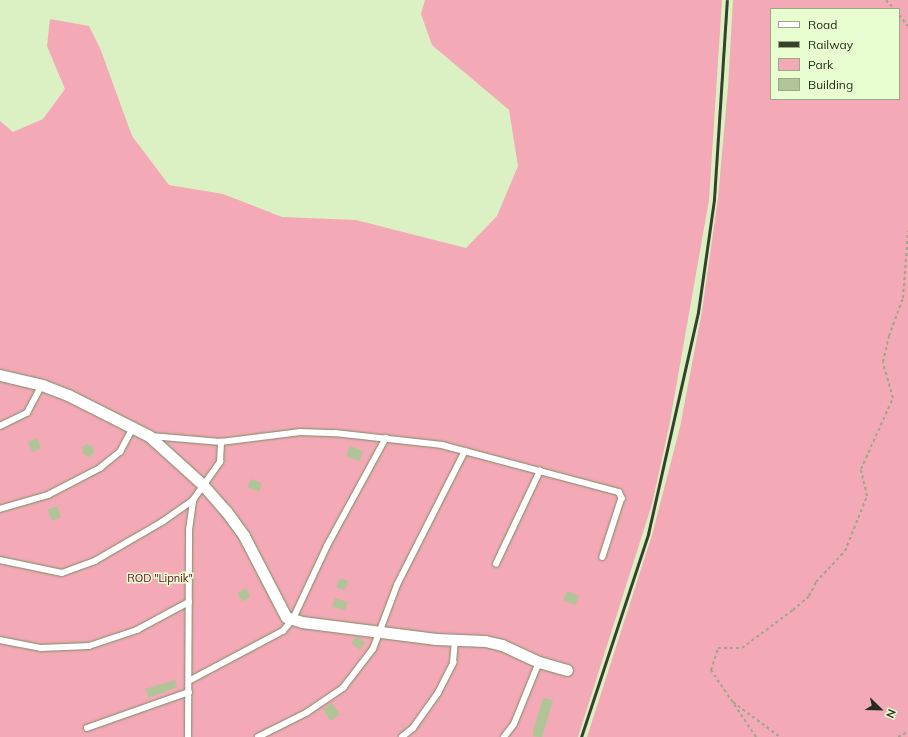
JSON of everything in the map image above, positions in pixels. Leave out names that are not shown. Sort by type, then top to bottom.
[{"type":"street","points":[[0,376],[42,385],[80,401],[132,429],[149,436],[203,485],[244,536],[281,610],[293,619],[380,632],[455,640],[485,641],[502,645],[538,662],[567,670]]},
{"type":"lane","points":[[0,426],[27,413],[42,385]]},
{"type":"lane","points":[[0,509],[48,495],[100,468],[120,452],[132,429]]},
{"type":"lane","points":[[149,436],[221,442],[300,432],[386,438],[442,445],[465,451],[621,494],[603,557]]},
{"type":"lane","points":[[189,680],[283,631],[293,619],[327,546],[386,438]]},
{"type":"lane","points":[[188,737],[189,530],[194,500],[220,462],[221,442]]},
{"type":"lane","points":[[258,737],[306,713],[343,688],[373,648],[397,585],[465,451]]},
{"type":"lane","points":[[496,564],[540,471]]},
{"type":"lane","points":[[0,560],[48,571],[62,573],[73,571],[95,561],[162,522],[194,500]]},
{"type":"lane","points":[[0,640],[41,648],[89,646],[137,630],[189,602]]},
{"type":"lane","points":[[402,737],[413,728],[438,693],[453,663],[455,640]]},
{"type":"lane","points":[[504,737],[514,724],[538,662]]},
{"type":"lane","points":[[87,728],[189,692]]},
{"type":"path","points":[[886,0],[893,8]]},
{"type":"path","points":[[900,16],[908,26]]},
{"type":"path","points":[[756,737],[711,670],[718,648],[742,648],[809,596],[816,582],[845,551],[867,496],[861,468],[893,398],[884,362],[889,336],[903,298],[908,231]]},
{"type":"path","points":[[732,701],[780,737]]},
{"type":"path","points":[[898,737],[908,732]]},
{"type":"green space","name":"ROD \"Lipnik\"","points":[[425,0],[722,0],[709,200],[669,427],[652,504],[578,737],[0,737],[0,121],[13,132],[43,119],[65,89],[47,46],[50,19],[89,26],[100,48],[132,136],[169,185],[223,194],[282,217],[356,220],[466,248],[497,216],[518,166],[509,110],[432,45],[421,14]]},
{"type":"green space","points":[[733,0],[908,0],[908,737],[587,737],[652,535],[680,427],[702,311],[718,198],[728,87]]},
{"type":"building","points":[[37,438],[41,448],[32,452],[28,442]]},
{"type":"building","points":[[86,444],[93,447],[94,453],[90,457],[83,454],[82,448]]},
{"type":"building","points":[[350,446],[363,451],[359,461],[346,456]]},
{"type":"building","points":[[251,479],[262,483],[259,492],[247,487]]},
{"type":"building","points":[[57,506],[61,517],[52,521],[48,509]]},
{"type":"building","points":[[340,578],[348,581],[345,591],[336,587]]},
{"type":"building","points":[[246,588],[251,597],[242,602],[237,593]]},
{"type":"building","points":[[567,591],[579,596],[575,605],[563,600]]},
{"type":"building","points":[[335,598],[347,602],[345,611],[332,607]]},
{"type":"building","points":[[356,636],[365,642],[360,650],[351,643]]},
{"type":"building","points":[[175,680],[177,687],[149,698],[145,689]]},
{"type":"building","points":[[543,698],[553,700],[542,737],[538,737],[533,736],[533,731]]},
{"type":"building","points":[[332,703],[340,715],[331,721],[323,709]]},
{"type":"railway","points":[[581,737],[648,534],[698,312],[714,199],[727,0]]}]
